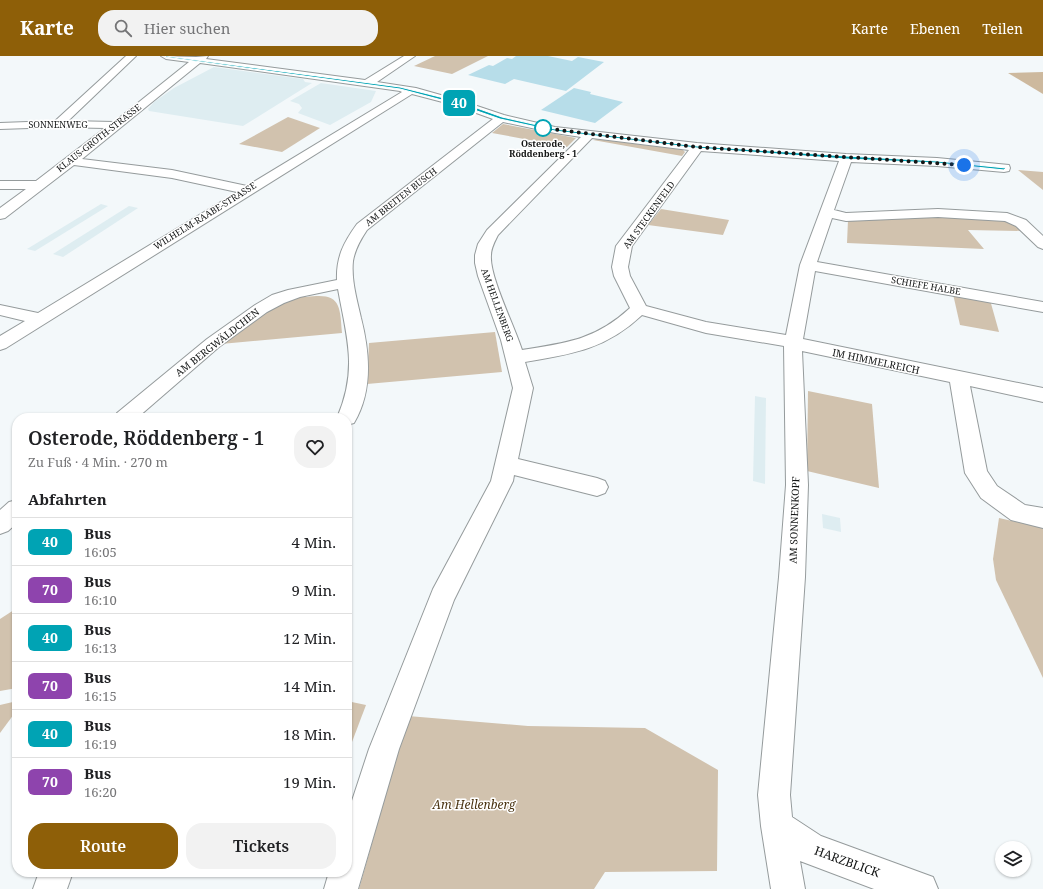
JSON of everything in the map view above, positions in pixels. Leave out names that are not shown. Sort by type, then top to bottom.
[{"type":"street","points":[[58,124],[131,56]]},
{"type":"street","points":[[166,56],[200,58],[257,69],[412,90],[458,103],[501,118],[555,130],[697,147],[846,158],[937,162],[1004,168]]},
{"type":"street","points":[[368,83],[410,56]]},
{"type":"street","name":"KLAUS-GROTH-STRASSE","points":[[0,215],[71,161],[200,58]]},
{"type":"street","points":[[257,69],[275,59]]},
{"type":"street","name":"WILHELM-RAABE-STRASSE","points":[[0,344],[247,190],[412,90]]},
{"type":"street","name":"AM BREITEN BUSCH","points":[[349,413],[354,403],[359,357],[355,323],[346,283],[345,264],[349,249],[362,227],[501,118]]},
{"type":"street","name":"SONNENWEG","points":[[0,126],[58,124],[115,125]]},
{"type":"street","name":"AM HELLENBERG","points":[[352,853],[384,750],[442,597],[502,481],[523,388],[516,357],[486,276],[483,255],[486,244],[492,233],[579,146],[588,134]]},
{"type":"street","name":"AM STECKENFELD","points":[[639,309],[622,276],[620,266],[624,246],[690,159],[697,147]]},
{"type":"street","name":"AM SONNENKOPF","points":[[788,889],[777,826],[774,795],[792,577],[797,485],[794,342],[808,265],[846,158]]},
{"type":"street","points":[[71,161],[172,174],[247,190]]},
{"type":"street","points":[[0,185],[39,185]]},
{"type":"street","points":[[827,213],[846,217],[938,213],[1007,217],[1021,223],[1043,244]]},
{"type":"street","name":"SCHIEFE HALBE","points":[[808,265],[1043,307]]},
{"type":"street","name":"AM BERGWÄLDCHEN","points":[[130,413],[189,362],[240,322],[262,307],[300,292],[346,283]]},
{"type":"street","points":[[516,357],[583,346],[604,337],[618,328],[639,309],[707,328],[747,333],[794,342]]},
{"type":"street","points":[[0,310],[40,319]]},
{"type":"street","name":"IM HIMMELREICH","points":[[794,342],[805,346],[960,379],[1043,395]]},
{"type":"street","points":[[960,379],[976,473],[989,492],[1019,512],[1043,518]]},
{"type":"street","points":[[506,465],[597,487]]},
{"type":"street","points":[[0,524],[12,513]]},
{"type":"street","name":"HARZBLICK","points":[[777,826],[811,849],[921,889]]},
{"type":"street","points":[[50,889],[54,877]]},
{"type":"street","points":[[341,889],[345,877]]},
{"type":"shaded area","points":[[214,67],[303,79],[305,82],[312,83],[243,126],[149,111],[148,109],[154,102],[174,88]]},
{"type":"shaded area","points":[[1043,72],[1043,94],[1008,73]]},
{"type":"shaded area","points":[[321,83],[376,91],[371,102],[330,125],[298,113],[302,108],[299,104],[290,101]]},
{"type":"shaded area","points":[[101,204],[108,206],[35,251],[27,249]]},
{"type":"shaded area","points":[[129,206],[138,208],[63,257],[53,254]]},
{"type":"shaded area","points":[[755,396],[766,398],[765,484],[753,481]]},
{"type":"shaded area","points":[[822,514],[840,518],[841,532],[823,528]]},
{"type":"green space","points":[[435,56],[488,56],[452,74],[414,66]]},
{"type":"green space","points":[[288,117],[320,128],[282,152],[239,144]]},
{"type":"green space","points":[[503,124],[576,138],[567,147],[492,133]]},
{"type":"green space","points":[[597,139],[683,150],[685,152],[682,156],[593,140]]},
{"type":"green space","points":[[1018,170],[1043,172],[1043,190]]},
{"type":"green space","points":[[661,209],[729,220],[723,235],[648,225]]},
{"type":"green space","points":[[944,215],[1003,219],[1013,222],[1023,231],[968,230],[984,249],[847,243],[848,220]]},
{"type":"green space","points":[[953,294],[990,300],[999,332],[960,325]]},
{"type":"green space","points":[[304,295],[306,297],[326,296],[336,302],[339,308],[342,333],[221,344],[261,316]]},
{"type":"green space","points":[[495,332],[502,372],[367,384],[369,343]]},
{"type":"green space","points":[[808,391],[872,404],[879,488],[807,471]]},
{"type":"green space","points":[[999,518],[1043,528],[1043,678],[996,580],[993,559]]},
{"type":"green space","points":[[12,611],[12,689],[0,691],[0,619]]},
{"type":"green space","points":[[12,702],[12,717],[0,733],[0,705]]},
{"type":"green space","points":[[352,702],[366,705],[352,742]]},
{"type":"green space","name":"Am Hellenberg","points":[[408,716],[528,726],[645,728],[718,770],[717,871],[605,872],[594,889],[359,889]]},
{"type":"building","points":[[516,56],[548,56],[572,61],[578,57],[604,62],[566,91],[514,79],[505,84],[468,75],[489,65],[493,66],[507,58],[512,59]]},
{"type":"building","points":[[574,88],[591,92],[590,94],[623,102],[595,123],[541,110]]},
{"type":"bus line","name":"40","points":[[166,56],[400,88],[458,103],[501,118],[555,130],[697,147],[846,158],[937,162],[1004,168]]},
{"type":"place","name":"Osterode, Röddenberg - 1","points":[[543,128]]},
{"type":"route","points":[[543,128],[697,147],[964,165]]}]
